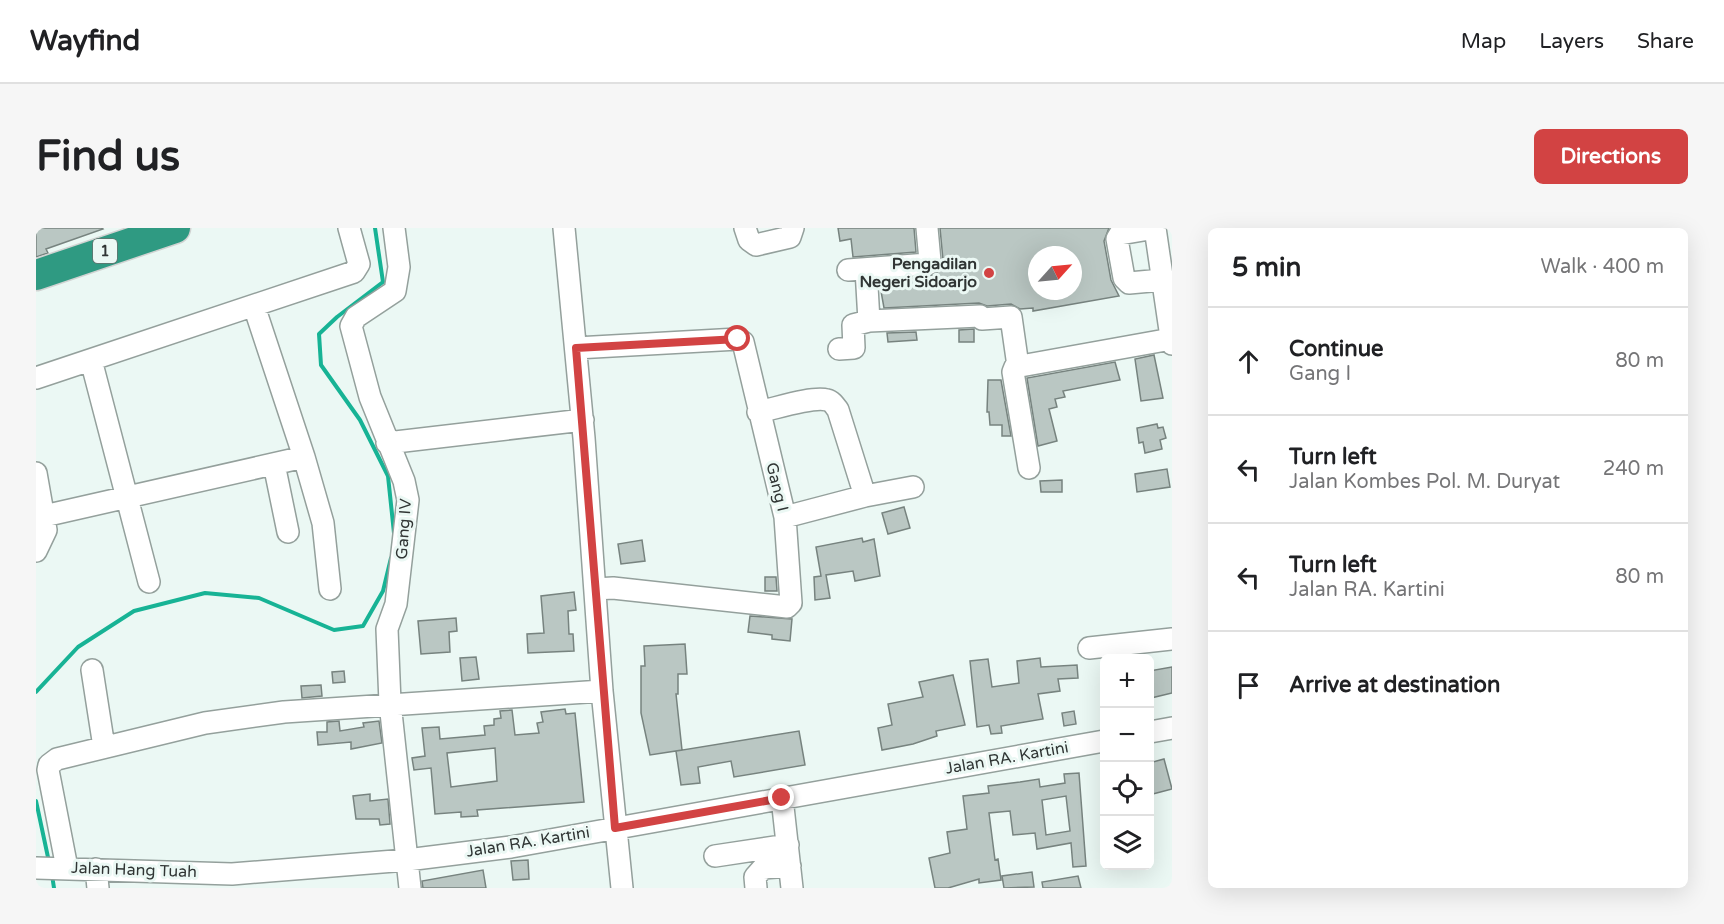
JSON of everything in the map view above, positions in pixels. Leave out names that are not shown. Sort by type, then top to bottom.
[{"type":"highway","name":"1","points":[[36,274],[175,228]]},
{"type":"street","points":[[36,378],[358,269],[349,228]]},
{"type":"street","name":"Gang IV","points":[[394,228],[399,267],[394,291],[356,317],[351,326],[370,397],[404,481],[408,509],[396,604],[387,628],[390,703],[410,888]]},
{"type":"street","points":[[564,228],[583,420],[602,691],[622,888]]},
{"type":"street","points":[[745,228],[749,240],[756,245],[790,237],[793,228]]},
{"type":"street","points":[[839,349],[854,348],[857,323],[857,270],[928,264],[930,261],[927,228]]},
{"type":"street","points":[[1029,468],[1013,372],[1018,366],[1171,331],[1155,228],[1120,234],[1117,239],[1126,280],[1133,284],[1162,280]]},
{"type":"street","points":[[254,306],[304,457],[323,524],[330,589]]},
{"type":"street","points":[[857,323],[980,316],[982,320],[1011,317],[1018,366]]},
{"type":"street","name":"Gang I","points":[[576,348],[738,339],[743,342],[758,412],[785,516],[791,603],[787,607],[613,588],[595,589]]},
{"type":"street","points":[[91,360],[125,498],[149,582]]},
{"type":"street","points":[[758,412],[813,400],[827,399],[833,403],[838,410],[865,496]]},
{"type":"street","points":[[387,443],[583,420]]},
{"type":"street","points":[[44,516],[304,457]]},
{"type":"street","points":[[274,465],[288,532]]},
{"type":"street","points":[[36,473],[46,530],[36,551]]},
{"type":"street","points":[[785,516],[913,486]]},
{"type":"street","points":[[1089,648],[1172,639]]},
{"type":"street","points":[[92,670],[104,747]]},
{"type":"street","points":[[63,868],[49,765],[57,759],[206,723],[284,712],[390,703],[433,703],[602,691]]},
{"type":"street","points":[[1154,730],[1171,724]]},
{"type":"street","name":"Jalan RA. Kartini","points":[[234,881],[511,847],[1100,742]]},
{"type":"street","points":[[782,798],[792,888]]},
{"type":"street","points":[[715,856],[789,856]]},
{"type":"street","points":[[756,888],[755,877],[763,868],[789,856]]},
{"type":"street","name":"Jalan Hang Tuah","points":[[36,868],[63,868],[97,879],[234,881]]},
{"type":"building","points":[[36,228],[103,229],[46,249],[48,253],[36,257]]},
{"type":"building","points":[[838,228],[914,228],[916,252],[853,257],[851,239],[840,241]]},
{"type":"building","name":"Pengadilan Negeri Sidoarjo","points":[[940,228],[1109,228],[1104,241],[1111,280],[1119,296],[1033,311],[1033,308],[1020,309],[1011,304],[987,306],[979,303],[884,308],[879,280],[929,277],[939,271],[943,260]]},
{"type":"building","points":[[974,329],[974,342],[959,342],[959,330]]},
{"type":"building","points":[[916,332],[917,340],[888,342],[887,333]]},
{"type":"building","points":[[1154,355],[1163,398],[1141,401],[1135,359]]},
{"type":"building","points":[[1115,362],[1120,380],[1063,391],[1065,397],[1055,399],[1057,407],[1049,409],[1057,441],[1038,446],[1027,378]]},
{"type":"building","points":[[988,380],[1001,380],[1011,436],[1002,436],[1002,425],[990,425],[989,412],[987,412]]},
{"type":"building","points":[[1157,424],[1158,428],[1163,427],[1166,438],[1160,440],[1162,449],[1145,453],[1143,442],[1139,443],[1137,428]]},
{"type":"building","points":[[1167,469],[1170,487],[1137,492],[1135,474]]},
{"type":"building","points":[[1062,480],[1062,492],[1041,492],[1040,481]]},
{"type":"building","points":[[904,507],[910,528],[888,534],[882,513]]},
{"type":"building","points":[[862,538],[863,542],[874,539],[880,576],[855,581],[853,571],[826,575],[830,598],[815,600],[814,577],[821,576],[816,547]]},
{"type":"building","points":[[642,540],[645,561],[621,564],[618,544]]},
{"type":"building","points":[[765,577],[776,577],[777,591],[765,591]]},
{"type":"building","points":[[574,592],[576,610],[568,611],[569,634],[573,634],[574,651],[528,653],[527,634],[544,633],[541,596]]},
{"type":"building","points":[[750,616],[792,619],[790,641],[772,639],[772,635],[748,632]]},
{"type":"building","points":[[456,618],[457,631],[449,632],[450,652],[421,654],[418,621]]},
{"type":"building","points":[[685,644],[687,674],[678,674],[678,694],[676,694],[682,750],[650,755],[641,713],[641,666],[645,666],[644,646]]},
{"type":"building","points":[[476,657],[479,679],[462,681],[460,658]]},
{"type":"building","points":[[1040,658],[1041,667],[1077,665],[1078,678],[1058,679],[1060,691],[1038,694],[1043,719],[1001,726],[1002,733],[991,734],[989,725],[977,727],[970,661],[988,659],[992,687],[1019,683],[1017,661]]},
{"type":"building","points":[[1172,667],[1172,693],[1154,697],[1154,670]]},
{"type":"building","points":[[344,671],[345,682],[333,683],[332,672]]},
{"type":"building","points":[[953,675],[965,725],[936,731],[937,736],[913,744],[882,750],[878,728],[892,725],[888,704],[923,697],[919,682]]},
{"type":"building","points":[[321,685],[322,696],[302,698],[301,686]]},
{"type":"building","points":[[565,709],[566,714],[575,713],[584,802],[477,810],[478,816],[461,817],[461,812],[435,814],[431,768],[414,770],[412,758],[425,756],[422,728],[439,727],[440,739],[485,735],[484,726],[494,725],[494,719],[501,718],[500,711],[512,710],[515,735],[539,733],[537,723],[543,722],[541,712]],"holes":[[[495,748],[497,781],[451,787],[447,753]]]},
{"type":"building","points":[[1074,711],[1076,724],[1064,726],[1062,713]]},
{"type":"building","points":[[339,721],[340,731],[364,727],[363,723],[379,721],[382,743],[351,749],[351,742],[318,745],[317,732],[327,732],[327,722]]},
{"type":"building","points":[[799,731],[805,765],[734,777],[731,761],[698,767],[700,783],[681,785],[676,751]]},
{"type":"building","points":[[1164,759],[1172,789],[1154,794],[1154,762]]},
{"type":"building","points":[[1079,773],[1086,866],[1073,867],[1071,843],[1037,849],[1035,833],[1013,835],[1010,811],[989,813],[995,860],[998,859],[1001,880],[979,883],[979,879],[948,888],[935,888],[929,858],[950,853],[947,832],[967,829],[963,796],[989,793],[988,786],[1039,779],[1040,787],[1065,783],[1064,774]],"holes":[[[1066,796],[1070,831],[1046,835],[1042,800]]]},
{"type":"building","points":[[370,794],[370,801],[388,799],[390,824],[380,825],[379,819],[356,819],[353,796]]},
{"type":"building","points":[[528,860],[529,879],[513,880],[511,861]]},
{"type":"building","points":[[483,870],[486,888],[423,888],[422,881]]},
{"type":"building","points":[[1032,872],[1034,887],[1004,888],[1002,876]]},
{"type":"building","points":[[1078,876],[1081,888],[1043,888],[1042,882]]},
{"type":"waterway","points":[[375,228],[383,282],[337,317],[319,334],[321,365],[360,420],[388,476],[394,533]]},
{"type":"waterway","points":[[36,692],[78,647],[134,611],[205,593],[259,598],[334,630],[363,626],[383,591],[391,558]]},
{"type":"waterway","points":[[36,801],[49,862]]},
{"type":"waterway","points":[[52,875],[54,888]]},
{"type":"place","name":"Pengadilan Negeri Sidoarjo","points":[[989,273]]},
{"type":"route","points":[[738,339],[576,348],[602,691],[615,828],[782,798]]}]
